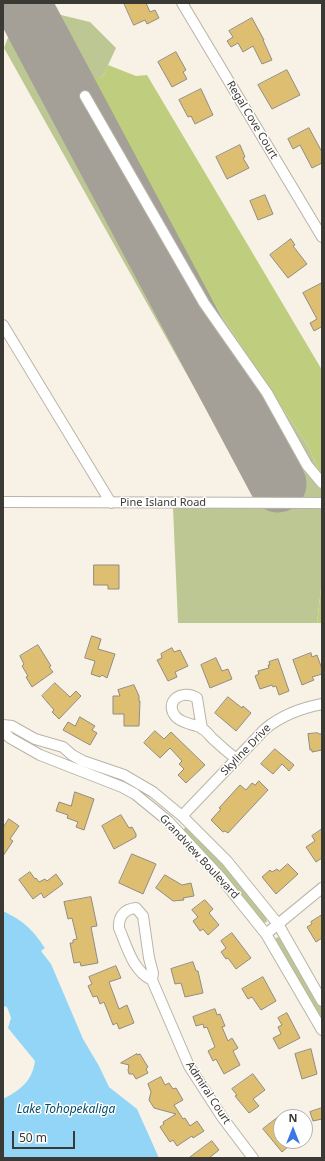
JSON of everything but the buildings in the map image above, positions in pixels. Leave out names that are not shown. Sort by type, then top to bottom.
[{"type":"street","name":"Regal Cove Court","points":[[182,3],[322,237]]},
{"type":"street","points":[[85,96],[204,303],[267,393],[307,465],[322,484]]},
{"type":"street","points":[[3,325],[111,503]]},
{"type":"street","name":"Pine Island Road","points":[[3,502],[322,503]]},
{"type":"street","name":"Skyline Drive","points":[[182,816],[264,729],[276,720],[288,714],[307,707],[322,704]]},
{"type":"street","name":"Grandview Boulevard","points":[[3,725],[12,726],[35,739],[63,747],[72,755],[83,761],[124,776],[154,792],[182,816],[227,861],[278,924],[322,1001]]},
{"type":"street","points":[[202,729],[228,754],[237,759]]},
{"type":"street","name":"Grandview Boulevard","points":[[3,731],[10,738],[40,755],[110,782],[135,794],[171,825],[221,878],[266,934],[322,1030]]},
{"type":"street","points":[[266,934],[322,888]]},
{"type":"street","points":[[136,908],[143,916],[149,958],[153,974],[152,980],[136,966],[119,928],[118,922],[120,917],[130,909],[136,908]]},
{"type":"street","name":"Admiral Court","points":[[152,980],[189,1066],[222,1118],[253,1158]]},
{"type":"green space","points":[[8,3],[53,3],[57,14],[90,22],[116,48],[103,76],[88,84],[136,181],[265,383],[307,444],[322,477],[322,498],[256,498],[4,48],[15,19]]},
{"type":"green space","points":[[108,65],[136,76],[147,75],[322,370],[322,477],[307,444],[265,383],[136,181],[87,83],[103,76]]},
{"type":"green space","points":[[173,508],[322,508],[322,580],[317,623],[178,623]]},
{"type":"green space","points":[[322,580],[322,623],[317,623]]},
{"type":"green space","points":[[188,828],[230,871],[266,917],[267,922],[262,923],[182,830]]},
{"type":"green space","points":[[276,938],[282,938],[315,992],[322,1007],[322,1024],[298,978],[275,941]]},
{"type":"water","name":"Lake Tohopekaliga","points":[[3,911],[27,926],[36,935],[45,948],[41,951],[51,964],[83,1039],[99,1066],[109,1087],[137,1109],[159,1158],[3,1158],[3,1099],[20,1089],[28,1080],[35,1061],[8,1028],[11,1018],[7,1007],[3,1006]]},
{"type":"runway","points":[[22,3],[278,484]]}]
